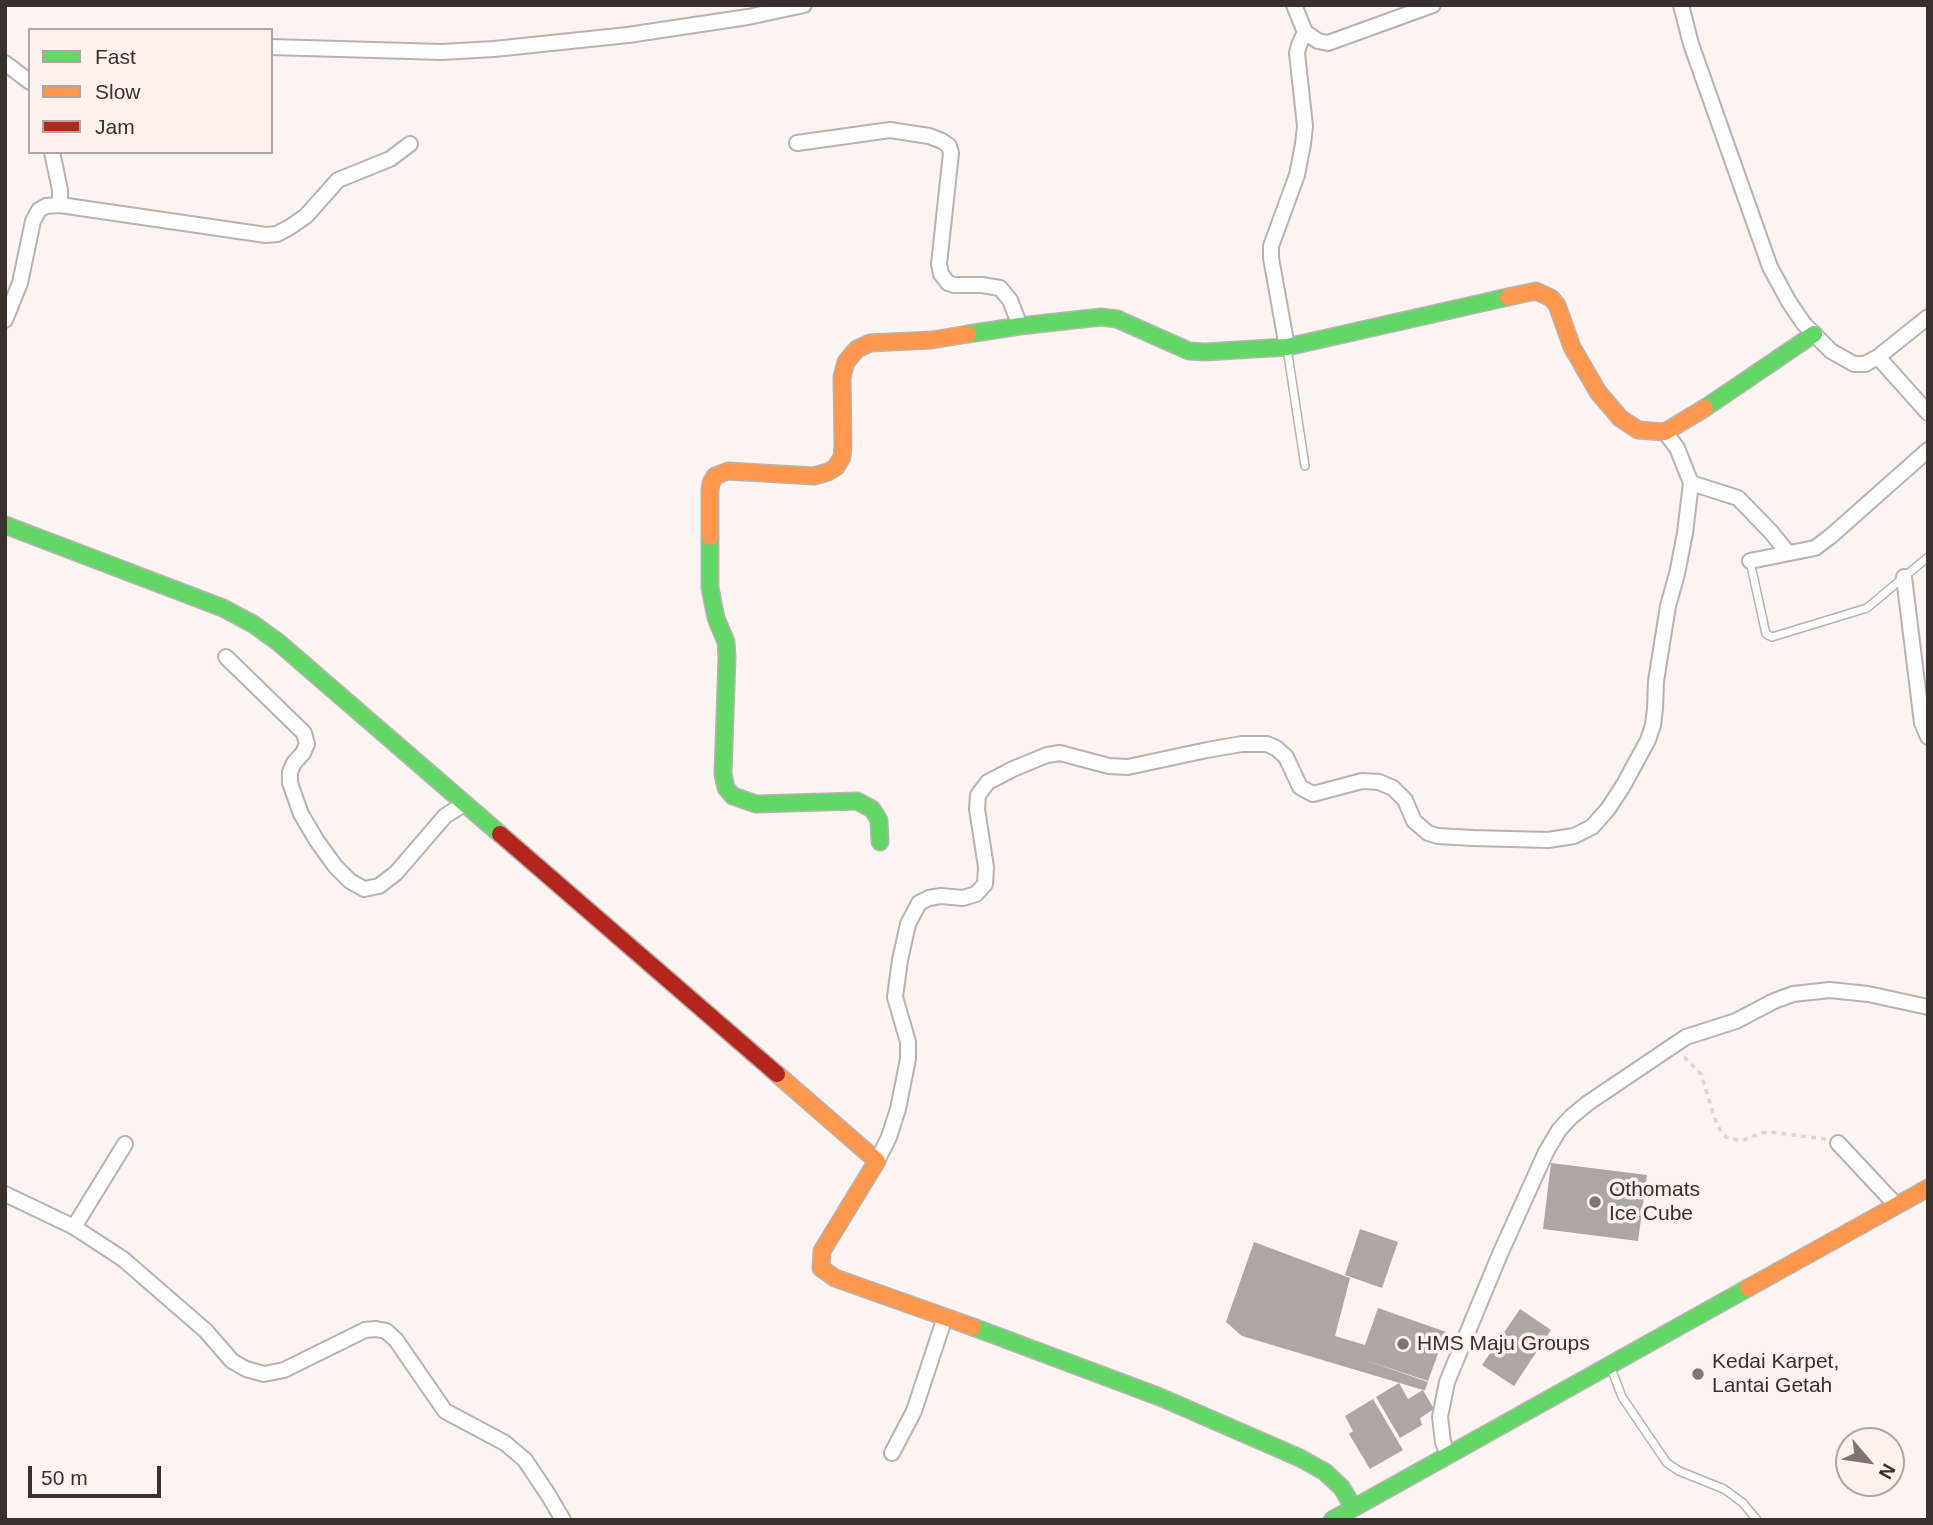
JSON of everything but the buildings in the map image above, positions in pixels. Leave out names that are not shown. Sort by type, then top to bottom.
[{"type":"street","points":[[273,47],[442,52],[494,49],[628,35],[748,17],[804,5]]},
{"type":"street","points":[[1294,5],[1305,32],[1318,41],[1328,43],[1433,5]]},
{"type":"street","points":[[1681,5],[1691,44],[1770,267],[1789,302],[1814,334],[1831,351],[1854,364],[1865,364],[1878,357],[1928,317]]},
{"type":"street","points":[[1287,347],[1271,246],[1297,175],[1303,144],[1305,126],[1297,53],[1305,32]]},
{"type":"street","points":[[5,63],[28,80]]},
{"type":"street","points":[[797,143],[890,130],[929,136],[949,146],[951,153],[939,264],[941,274],[948,283],[954,285],[1000,288],[1010,300],[1020,326]]},
{"type":"street","points":[[5,320],[20,284],[33,221],[39,210],[46,206],[60,205],[266,235],[277,234],[306,216],[338,180],[390,159],[410,145]]},
{"type":"street","points":[[52,154],[60,190],[60,205]]},
{"type":"street","points":[[880,842],[878,820],[872,809],[857,802],[756,803],[733,796],[726,788],[723,774],[726,642],[716,618],[710,588],[712,483],[715,476],[728,471],[814,476],[836,467],[842,457],[843,445],[842,377],[846,362],[857,349],[870,343],[932,341],[1020,326],[1101,317],[1117,319],[1189,351],[1287,347],[1536,291],[1552,298],[1557,305],[1573,347],[1598,393],[1620,418],[1638,430],[1665,432],[1814,334]]},
{"type":"street","points":[[1878,357],[1928,412]]},
{"type":"street","points":[[1353,1507],[1342,1488],[1325,1472],[1300,1458],[1160,1396],[835,1278],[821,1268],[822,1251],[877,1161],[889,1137],[898,1109],[908,1059],[908,1042],[895,997],[908,924],[919,903],[940,896],[963,898],[976,894],[985,884],[986,867],[977,809],[978,795],[988,782],[1047,755],[1060,753],[1109,766],[1128,767],[1242,744],[1267,744],[1286,757],[1300,787],[1313,794],[1362,781],[1379,782],[1393,788],[1405,800],[1414,821],[1428,833],[1474,838],[1548,840],[1574,836],[1592,827],[1608,810],[1639,760],[1648,740],[1655,709],[1656,681],[1666,618],[1685,533],[1691,483],[1677,449],[1665,432]]},
{"type":"street","points":[[1750,561],[1815,548],[1928,450]]},
{"type":"street","points":[[1691,483],[1738,498],[1788,553]]},
{"type":"street","points":[[5,525],[222,608],[253,624],[278,642],[877,1161]]},
{"type":"street","points":[[1904,576],[1922,723],[1928,737]]},
{"type":"street","points":[[226,657],[304,733],[307,744],[290,772],[290,783],[301,814],[317,841],[350,881],[363,888],[379,886],[396,873],[445,816],[464,804]]},
{"type":"street","points":[[1447,1455],[1440,1416],[1447,1382],[1546,1152],[1559,1130],[1571,1117],[1673,1044],[1693,1034],[1736,1021],[1793,994],[1830,990],[1868,994],[1928,1007]]},
{"type":"street","points":[[1838,1143],[1896,1205]]},
{"type":"street","points":[[74,1227],[125,1144]]},
{"type":"street","points":[[1332,1520],[1928,1188]]},
{"type":"street","points":[[5,1194],[74,1227],[123,1259],[206,1331],[232,1361],[246,1369],[264,1374],[285,1370],[365,1330],[386,1331],[396,1340],[445,1411],[505,1443],[525,1460],[563,1520]]},
{"type":"street","points":[[892,1453],[914,1411],[944,1317]]},
{"type":"lane","points":[[1287,347],[1305,466]]},
{"type":"lane","points":[[1750,561],[1766,634],[1772,637],[1867,608],[1928,557]]},
{"type":"lane","points":[[1609,1364],[1622,1397],[1667,1463],[1679,1471],[1724,1489],[1743,1503],[1757,1520]]},
{"type":"path","points":[[1673,1044],[1701,1074],[1715,1119],[1726,1136],[1741,1142],[1770,1132],[1838,1143]]},
{"type":"traffic: fast","points":[[968,334],[1101,317],[1117,319],[1189,351],[1287,347],[1508,297]]},
{"type":"traffic: fast","points":[[1705,408],[1814,334]]},
{"type":"traffic: fast","points":[[5,525],[223,608],[253,624],[278,642],[500,834]]},
{"type":"traffic: fast","points":[[710,537],[710,588],[716,618],[726,642],[727,657],[723,774],[726,788],[733,796],[756,804],[857,801],[872,809],[879,820],[880,842]]},
{"type":"traffic: fast","points":[[1332,1520],[1748,1288]]},
{"type":"traffic: fast","points":[[973,1327],[1160,1397],[1300,1458],[1325,1472],[1342,1488],[1353,1507]]},
{"type":"traffic: slow","points":[[1508,297],[1536,291],[1551,298],[1557,305],[1572,347],[1598,392],[1620,418],[1638,430],[1665,432],[1705,408]]},
{"type":"traffic: slow","points":[[710,537],[710,491],[715,476],[728,471],[814,476],[836,467],[842,457],[843,445],[842,377],[846,362],[857,349],[870,343],[932,340],[968,334]]},
{"type":"traffic: slow","points":[[777,1074],[877,1161],[822,1251],[821,1268],[835,1278],[973,1327]]},
{"type":"traffic: slow","points":[[1748,1288],[1928,1188]]},
{"type":"traffic: jam","points":[[500,834],[777,1074]]},
{"type":"place","name":"Othomats Ice Cube","points":[[1595,1202]]},
{"type":"place","name":"HMS Maju Groups","points":[[1403,1344]]},
{"type":"place","name":"Kedai Karpet, Lantai Getah","points":[[1698,1374]]}]
